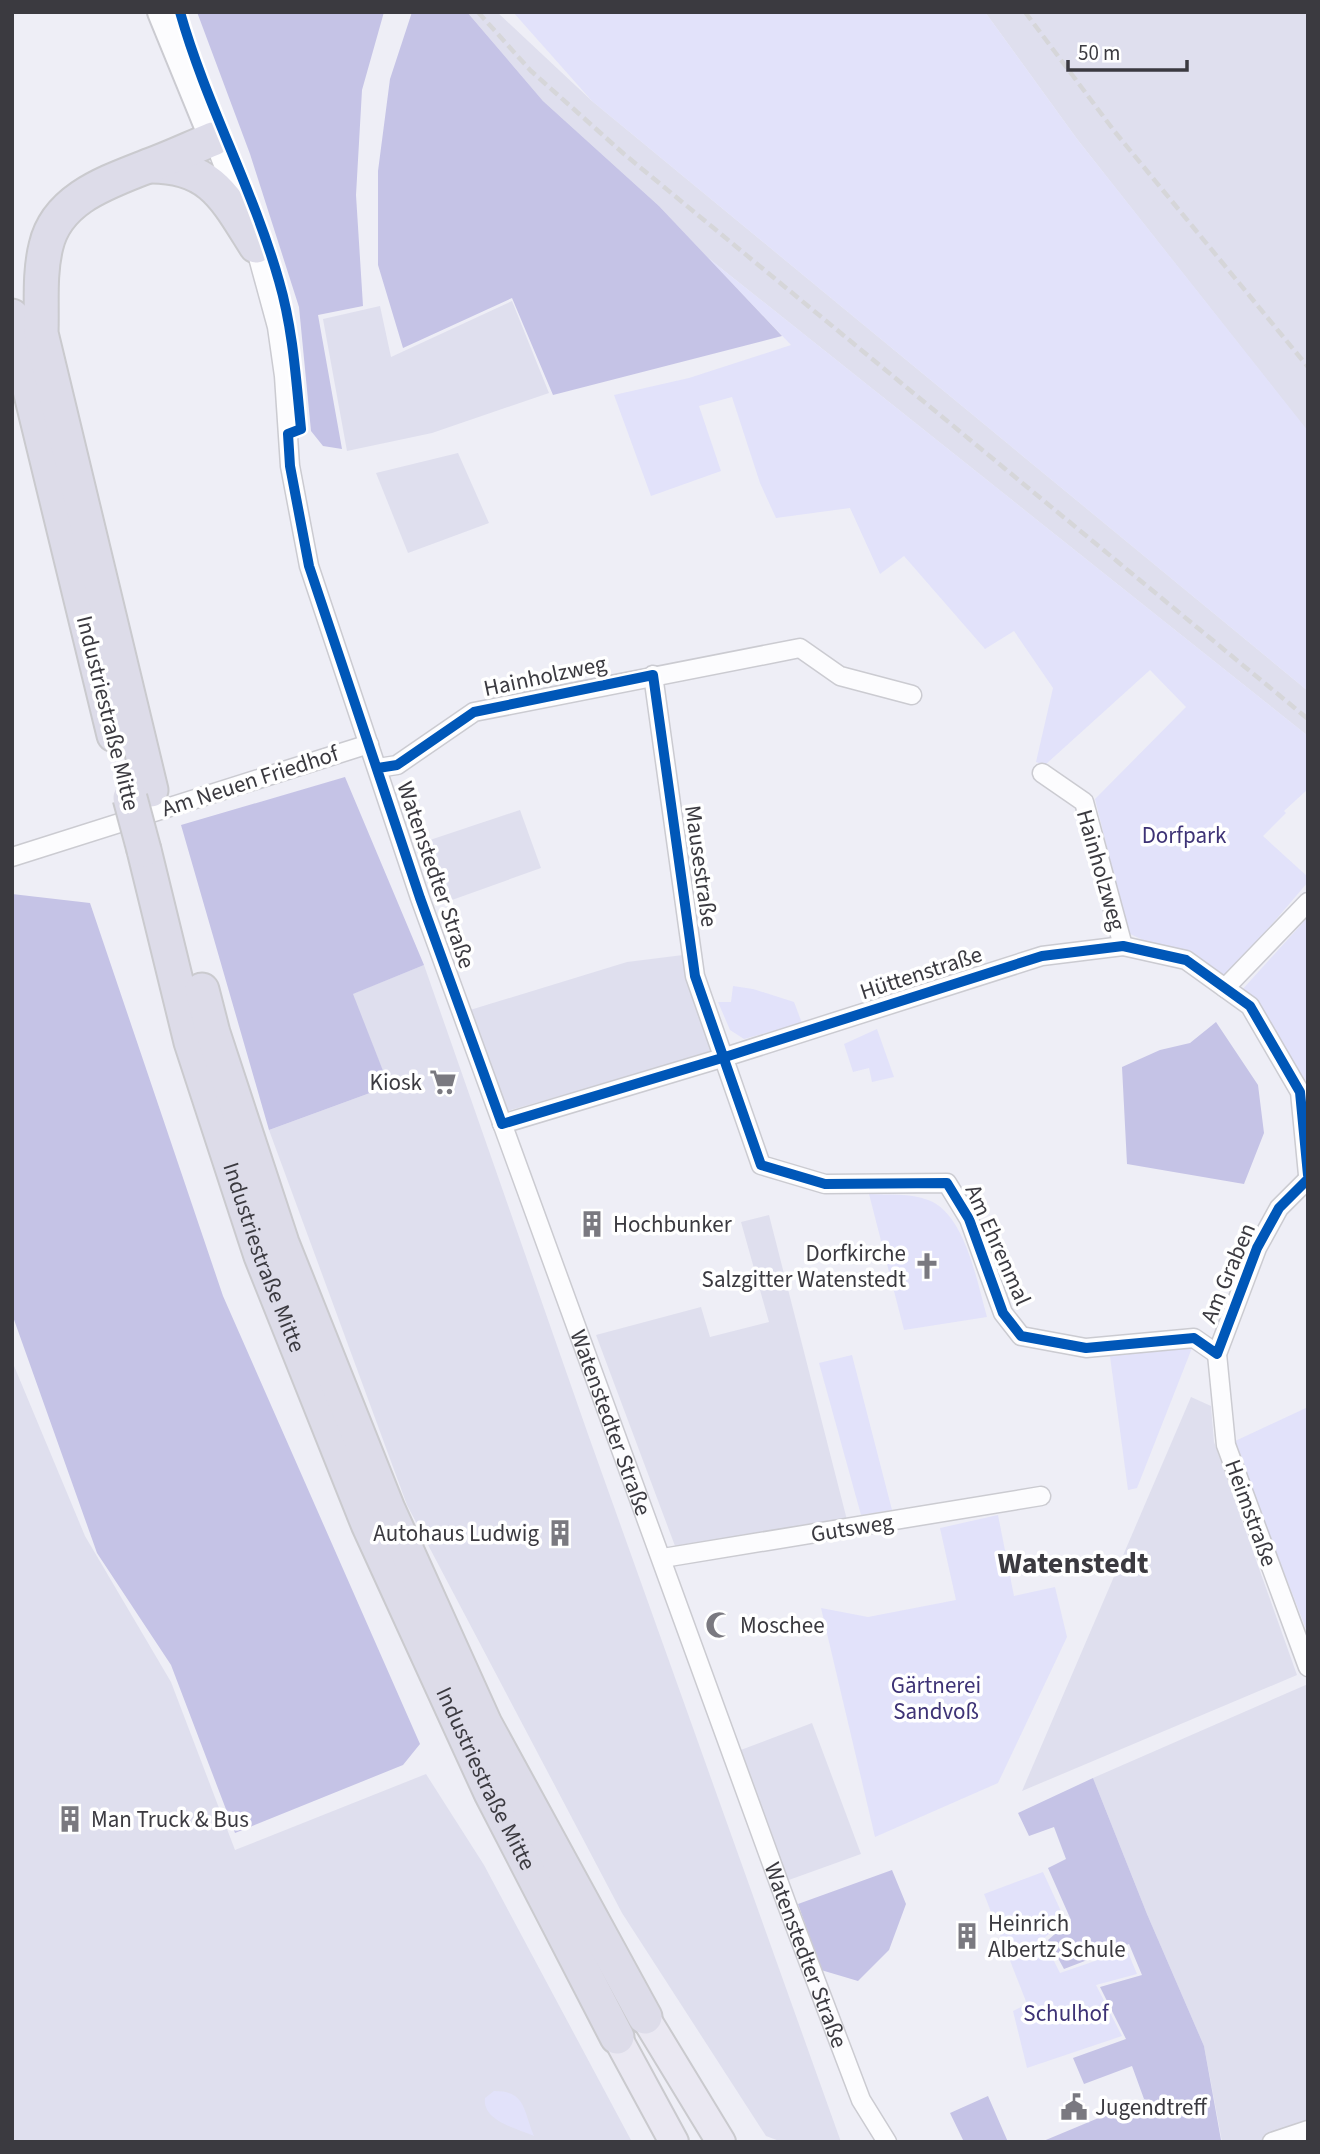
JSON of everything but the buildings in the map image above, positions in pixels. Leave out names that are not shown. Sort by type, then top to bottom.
[{"type":"highway","name":"Industriestraße Mitte","points":[[141,794],[41,332],[46,243],[58,221],[77,200],[102,183],[213,139]]},
{"type":"highway","points":[[148,166],[187,169],[206,180],[221,194],[256,246]]},
{"type":"highway","name":"Industriestraße Mitte","points":[[12,316],[154,845],[282,1243],[388,1509],[485,1724],[645,2017]]},
{"type":"highway","name":"Industriestraße Mitte","points":[[154,845],[191,1042],[266,1269],[368,1524],[491,1793],[617,2037]]},
{"type":"main road","name":"Watenstedter Straße","points":[[161,12],[213,139]]},
{"type":"main road","name":"Industriestraße Mitte","points":[[645,2017],[721,2142]]},
{"type":"main road","name":"Industriestraße Mitte","points":[[617,2037],[674,2142]]},
{"type":"street","name":"Watenstedter Straße","points":[[213,139],[256,246],[277,327],[284,376],[290,466],[309,566],[420,898],[821,1996],[861,2100],[887,2142]]},
{"type":"street","name":"Hainholzweg","points":[[378,768],[397,765],[474,712],[800,648],[840,676],[912,695]]},
{"type":"street","name":"Mausestraße","points":[[653,675],[695,976],[722,1058]]},
{"type":"street","name":"Am Neuen Friedhof","points":[[12,857],[369,744]]},
{"type":"street","name":"Hainholzweg","points":[[1042,773],[1084,802],[1123,946]]},
{"type":"street","points":[[1225,988],[1308,902]]},
{"type":"street","name":"Hüttenstraße","points":[[502,1124],[722,1058],[1042,956],[1123,946],[1186,960],[1250,1006],[1304,1091],[1308,1177]]},
{"type":"street","name":"Am Ehrenmal","points":[[722,1058],[761,1165],[825,1184],[947,1183],[969,1219],[1003,1313],[1021,1336],[1086,1348],[1194,1338],[1217,1354]]},
{"type":"street","name":"Am Graben","points":[[1217,1354],[1257,1248],[1279,1208],[1308,1177]]},
{"type":"street","name":"Heimstraße","points":[[1217,1354],[1226,1445],[1308,1667]]},
{"type":"street","name":"Gutsweg","points":[[663,1558],[1041,1496]]},
{"type":"street","points":[[1272,2142],[1308,2130]]},
{"type":"shaded area","points":[[197,12],[384,12],[362,90],[356,195],[363,306],[318,315],[342,449],[323,446],[311,431],[299,307],[250,154]]},
{"type":"shaded area","points":[[412,12],[467,12],[543,101],[659,206],[782,336],[553,395],[512,298],[403,348],[378,265],[378,171],[390,79]]},
{"type":"shaded area","points":[[467,12],[497,12],[592,101],[1308,691],[1308,736],[707,257],[659,206],[543,101]]},
{"type":"shaded area","points":[[985,12],[1308,12],[1308,432],[1077,139]]},
{"type":"shaded area","points":[[512,301],[549,393],[432,433],[347,451],[323,319],[380,306],[391,357]]},
{"type":"shaded area","points":[[458,453],[489,523],[408,553],[376,473]]},
{"type":"shaded area","points":[[345,777],[424,965],[353,994],[389,1086],[269,1130],[181,825]]},
{"type":"shaded area","points":[[520,810],[541,868],[438,905],[418,844]]},
{"type":"shaded area","points":[[12,894],[90,903],[223,1296],[420,1744],[403,1765],[235,1833],[171,1665],[97,1553],[12,1314]]},
{"type":"shaded area","points":[[683,955],[715,1052],[507,1111],[470,1010],[627,962]]},
{"type":"shaded area","points":[[424,965],[841,2142],[782,2142],[766,2136],[622,1913],[407,1505],[269,1130],[389,1086],[352,994]]},
{"type":"shaded area","points":[[1216,1022],[1258,1085],[1264,1133],[1244,1184],[1127,1164],[1122,1067],[1160,1050],[1190,1043]]},
{"type":"shaded area","points":[[769,1215],[847,1520],[675,1546],[596,1335],[701,1307],[710,1337],[769,1322],[741,1222]]},
{"type":"shaded area","points":[[12,1361],[85,1536],[171,1682],[235,1850],[426,1774],[484,1865],[632,2142],[12,2142]]},
{"type":"shaded area","points":[[1191,1397],[1211,1406],[1214,1442],[1297,1675],[1022,1791]]},
{"type":"shaded area","points":[[1308,1684],[1308,2130],[1272,2142],[1222,2142],[1204,2046],[1147,1914],[1093,1778]]},
{"type":"shaded area","points":[[812,1723],[861,1854],[786,1881],[738,1751]]},
{"type":"shaded area","points":[[1093,1778],[1147,1914],[1204,2046],[1221,2140],[1041,2142],[1144,2099],[1132,2066],[1084,2084],[1073,2058],[1126,2039],[1100,1987],[1142,1975],[1129,1944],[1064,1969],[1048,1940],[1071,1920],[1048,1868],[1066,1859],[1054,1827],[1029,1836],[1018,1813]]},
{"type":"shaded area","points":[[892,1870],[906,1904],[889,1950],[858,1981],[821,1970],[798,1904]]},
{"type":"shaded area","points":[[988,2096],[1008,2142],[964,2142],[950,2113]]},
{"type":"green space","points":[[513,12],[985,12],[1077,139],[1308,431],[1308,691],[592,101]]},
{"type":"green space","name":"Dorfpark","points":[[707,257],[1308,736],[1308,789],[1284,811],[1286,813],[1263,836],[1308,877],[1308,882],[1226,978],[1128,933],[1095,799],[1186,707],[1150,670],[1045,765],[1036,762],[1053,688],[1014,631],[985,649],[904,556],[880,574],[850,508],[776,518],[760,483],[732,397],[699,406],[721,471],[651,496],[614,395],[689,378],[791,345]]},
{"type":"green space","points":[[1308,917],[1308,1087],[1303,1088],[1241,991]]},
{"type":"green space","points":[[733,986],[753,989],[794,1002],[802,1023],[744,1039],[730,1030],[718,1002],[731,1002]]},
{"type":"green space","points":[[877,1029],[894,1077],[872,1082],[869,1068],[853,1072],[844,1044]]},
{"type":"green space","points":[[869,1194],[914,1196],[941,1207],[968,1250],[987,1317],[904,1330]]},
{"type":"green space","points":[[1183,1343],[1192,1348],[1137,1488],[1128,1490],[1109,1349]]},
{"type":"green space","points":[[852,1355],[892,1510],[861,1515],[819,1363]]},
{"type":"green space","points":[[1308,1407],[1308,1634],[1233,1442]]},
{"type":"green space","name":"Gärtnerei Sandvoß","points":[[998,1515],[1014,1596],[1055,1587],[1067,1637],[998,1783],[875,1837],[821,1608],[868,1617],[956,1600],[940,1528]]},
{"type":"green space","name":"Schulhof","points":[[1043,1872],[1065,1920],[1043,1939],[1060,1973],[1127,1950],[1137,1974],[1096,1985],[1122,2036],[1027,2068],[1013,2011],[1027,2004],[984,1894]]},
{"type":"green space","points":[[494,2091],[512,2094],[518,2098],[534,2136],[502,2123],[489,2113],[485,2098]]},
{"type":"railway","points":[[478,12],[530,70],[624,154],[1308,719]]},
{"type":"railway","points":[[1025,12],[1115,132],[1308,367]]},
{"type":"cycle path","points":[[180,12],[203,80],[256,213],[284,299],[301,429],[288,434],[290,466],[309,566],[420,898],[502,1124],[722,1058],[1042,956],[1123,946],[1186,960],[1250,1006],[1300,1092],[1308,1175]]},
{"type":"cycle path","points":[[378,768],[397,765],[474,712],[653,675],[695,976],[761,1165],[825,1184],[947,1183],[969,1219],[1003,1313],[1021,1336],[1086,1348],[1194,1338],[1217,1354],[1257,1248],[1279,1208],[1308,1179]]},
{"type":"place","name":"Kiosk","points":[[443,1082]]},
{"type":"place","name":"Hochbunker","points":[[592,1224]]},
{"type":"place","name":"Dorfkirche Salzgitter Watenstedt","points":[[927,1266]]},
{"type":"place","name":"Autohaus Ludwig","points":[[560,1533]]},
{"type":"place","name":"Moschee","points":[[719,1625]]},
{"type":"place","name":"Man Truck & Bus","points":[[70,1819]]},
{"type":"place","name":"Heinrich Albertz Schule","points":[[967,1936]]},
{"type":"place","name":"Jugendtreff","points":[[1074,2107]]},
{"type":"district","name":"Watenstedt","points":[[1073,1563]]}]
